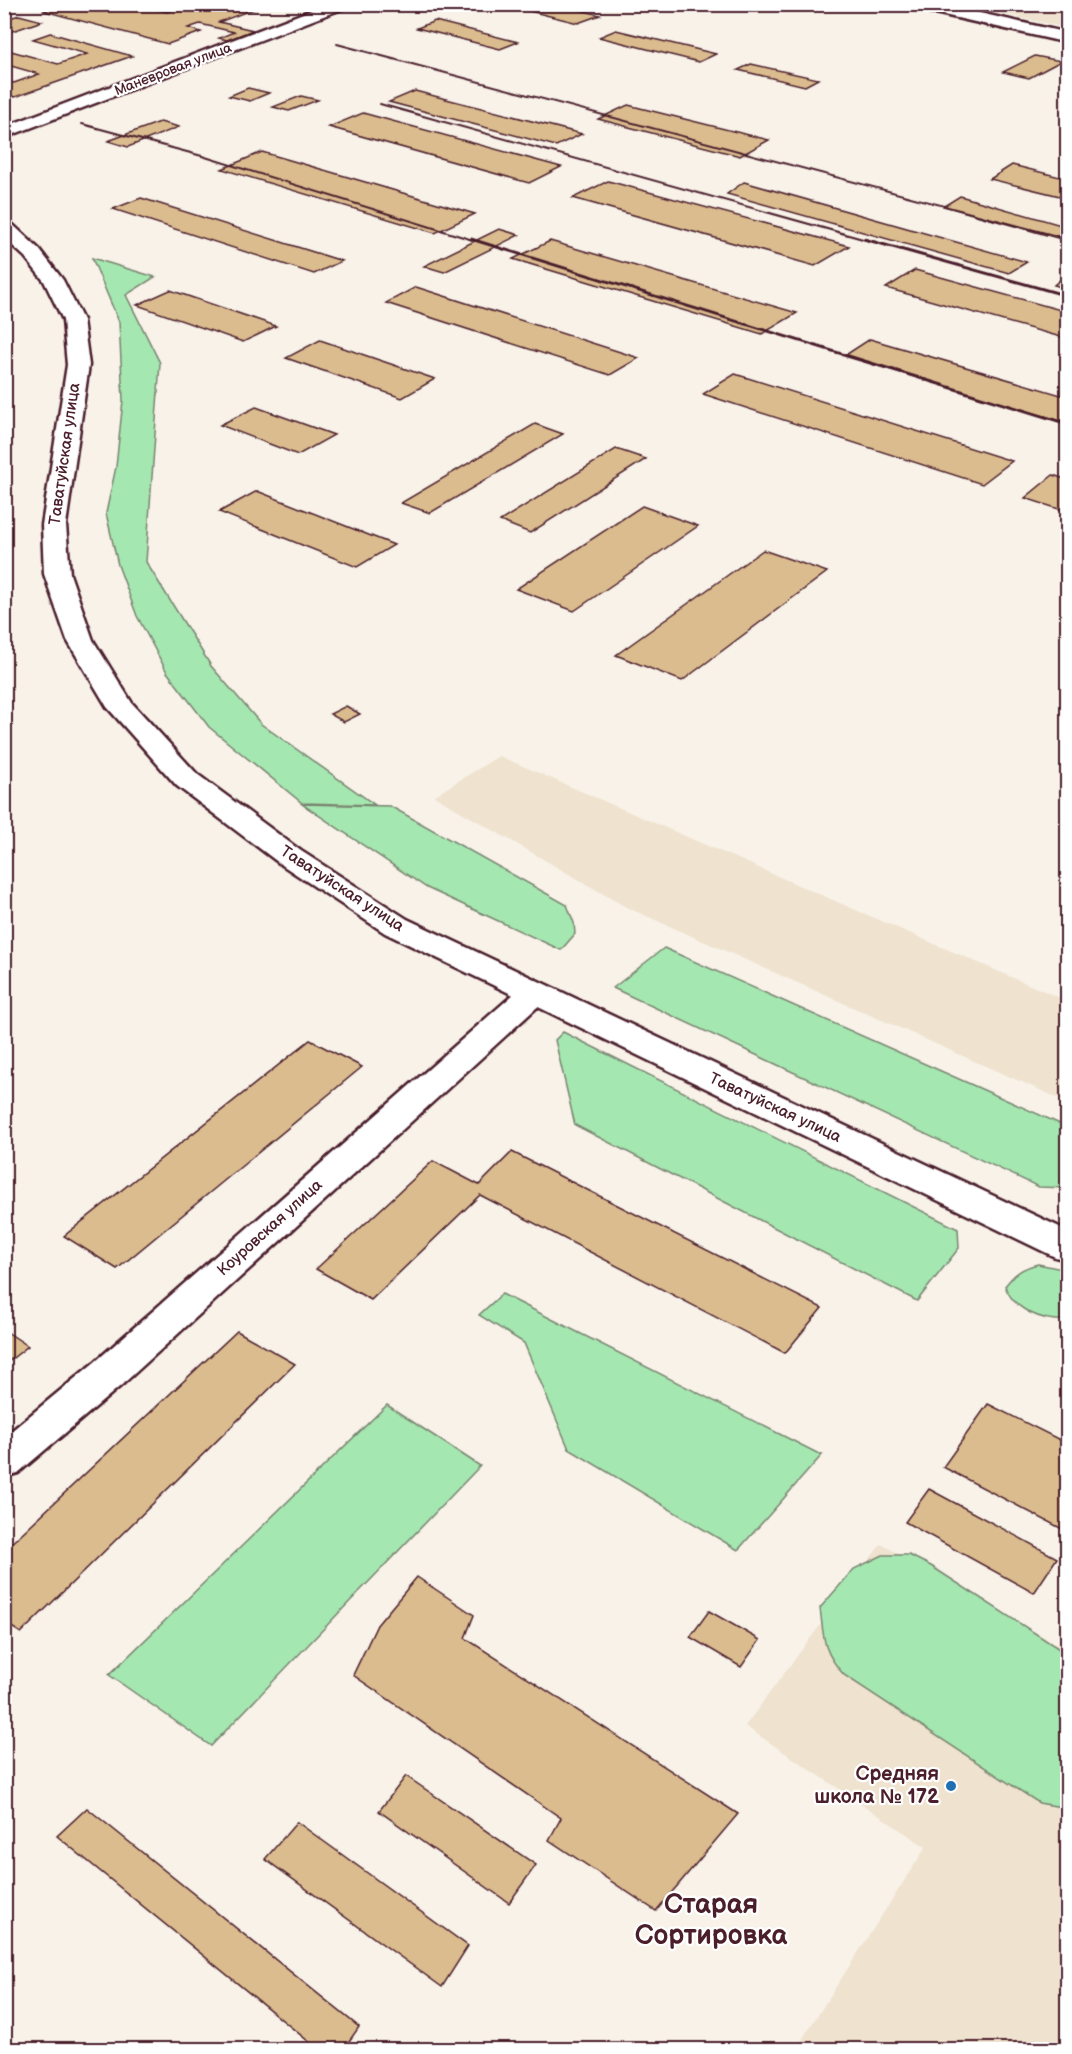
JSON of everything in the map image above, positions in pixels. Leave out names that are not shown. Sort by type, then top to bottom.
[{"type":"main road","name":"Маневровая улица","points":[[4,134],[342,4]]},
{"type":"main road","points":[[918,4],[1068,38]]},
{"type":"main road","name":"Таватуйская улица","points":[[4,227],[32,253],[53,280],[73,320],[78,365],[54,525],[57,574],[80,640],[121,707],[188,780],[290,857],[396,926],[1068,1247]]},
{"type":"main road","name":"Коуровская улица","points":[[4,1461],[110,1372],[534,993]]},
{"type":"shaded area","points":[[963,5],[1067,5],[1067,28]]},
{"type":"shaded area","points":[[499,756],[1067,1001],[1067,1102],[626,907],[434,796]]},
{"type":"shaded area","name":"Средняя школа № 172","points":[[881,1544],[1067,1650],[1067,2049],[796,2049],[926,1847],[745,1726]]},
{"type":"green space","points":[[92,258],[155,277],[126,295],[160,363],[146,562],[211,666],[261,724],[375,805],[302,803],[209,727],[167,672],[137,616],[118,565],[106,513],[116,467],[123,400],[119,322]]},
{"type":"green space","points":[[302,804],[390,806],[567,905],[574,923],[575,934],[561,950],[427,888]]},
{"type":"green space","points":[[664,948],[1067,1127],[1067,1188],[1039,1187],[613,988]]},
{"type":"green space","points":[[563,1032],[958,1229],[959,1248],[917,1301],[575,1125],[555,1040]]},
{"type":"green space","points":[[1038,1264],[1067,1270],[1067,1320],[1048,1319],[1030,1313],[1015,1302],[1009,1294],[1005,1286],[1012,1278],[1023,1269]]},
{"type":"green space","points":[[502,1294],[822,1455],[738,1550],[569,1449],[524,1343],[479,1315]]},
{"type":"green space","points":[[387,1405],[480,1466],[211,1746],[109,1675]]},
{"type":"green space","points":[[883,1555],[909,1555],[931,1566],[1067,1654],[1067,1808],[1039,1803],[844,1675],[837,1666],[825,1644],[820,1608],[854,1569]]},
{"type":"building","points":[[64,4],[136,4],[167,12],[189,4],[267,4],[219,22],[253,30],[227,40],[219,38],[234,32],[200,24],[188,28],[201,32],[168,44],[44,11]]},
{"type":"building","points":[[513,4],[558,4],[600,15],[578,23],[509,6]]},
{"type":"building","points":[[19,15],[42,21],[4,34],[4,20]]},
{"type":"building","points":[[435,21],[518,42],[500,49],[417,28]]},
{"type":"building","points":[[616,30],[716,54],[699,62],[599,37]]},
{"type":"building","points":[[50,33],[132,56],[15,97],[4,94],[4,80],[14,83],[39,74],[4,64],[4,49],[58,64],[87,54],[33,39]]},
{"type":"building","points":[[1035,56],[1061,61],[1029,78],[1003,72]]},
{"type":"building","points":[[751,64],[818,79],[805,86],[738,70]]},
{"type":"building","points":[[248,88],[269,93],[250,101],[229,96]]},
{"type":"building","points":[[415,91],[582,134],[556,146],[389,102]]},
{"type":"building","points":[[301,96],[318,100],[289,111],[273,107]]},
{"type":"building","points":[[628,105],[769,140],[740,156],[598,119]]},
{"type":"building","points":[[363,113],[561,167],[529,183],[329,127]]},
{"type":"building","points":[[160,122],[179,127],[128,147],[108,141]]},
{"type":"building","points":[[262,152],[475,214],[435,233],[222,169]]},
{"type":"building","points":[[1012,165],[1068,179],[1068,198],[990,179]]},
{"type":"building","points":[[608,181],[849,246],[815,266],[573,198]]},
{"type":"building","points":[[744,182],[1027,262],[1009,273],[727,194]]},
{"type":"building","points":[[960,196],[1068,227],[1068,241],[944,206]]},
{"type":"building","points":[[141,198],[342,261],[314,274],[113,209]]},
{"type":"building","points":[[499,229],[519,235],[444,272],[424,266]]},
{"type":"building","points":[[550,241],[797,313],[762,334],[513,259]]},
{"type":"building","points":[[915,270],[1068,312],[1068,339],[886,288]]},
{"type":"building","points":[[1067,274],[1068,289],[1054,285]]},
{"type":"building","points":[[416,287],[639,358],[610,375],[386,303]]},
{"type":"building","points":[[170,290],[276,326],[243,342],[137,305]]},
{"type":"building","points":[[870,339],[1068,397],[1068,423],[844,356]]},
{"type":"building","points":[[320,340],[435,379],[402,398],[286,358]]},
{"type":"building","points":[[735,374],[1012,461],[982,484],[703,394]]},
{"type":"building","points":[[256,407],[334,435],[298,455],[220,425]]},
{"type":"building","points":[[535,424],[563,434],[430,513],[401,503]]},
{"type":"building","points":[[616,449],[646,459],[530,533],[500,521]]},
{"type":"building","points":[[1053,475],[1068,480],[1068,512],[1025,498]]},
{"type":"building","points":[[257,491],[394,545],[357,567],[219,512]]},
{"type":"building","points":[[642,506],[698,526],[574,611],[516,589]]},
{"type":"building","points":[[763,550],[827,572],[682,681],[616,655]]},
{"type":"building","points":[[346,706],[360,714],[344,722],[330,714]]},
{"type":"building","points":[[310,1040],[362,1067],[117,1269],[64,1236]]},
{"type":"building","points":[[512,1152],[822,1308],[785,1353],[480,1195],[371,1300],[316,1269],[433,1161],[479,1185]]},
{"type":"building","points":[[4,1330],[28,1346],[4,1365]]},
{"type":"building","points":[[237,1331],[295,1364],[21,1633],[4,1622],[4,1550]]},
{"type":"building","points":[[988,1404],[1068,1444],[1068,1532],[943,1467]]},
{"type":"building","points":[[929,1489],[1057,1558],[1034,1593],[905,1522]]},
{"type":"building","points":[[417,1577],[474,1615],[465,1638],[738,1814],[656,1911],[549,1840],[561,1818],[353,1675],[377,1625]]},
{"type":"building","points":[[709,1611],[760,1640],[741,1667],[690,1637]]},
{"type":"building","points":[[406,1776],[536,1865],[509,1903],[379,1811]]},
{"type":"building","points":[[87,1808],[359,2027],[343,2050],[319,2050],[57,1836]]},
{"type":"building","points":[[297,1822],[468,1946],[442,1987],[265,1859]]},
{"type":"railway","points":[[337,44],[1068,239]]},
{"type":"railway","points":[[380,104],[870,241]]},
{"type":"railway","points":[[82,124],[202,156],[476,241]]},
{"type":"railway","points":[[471,239],[1068,424]]},
{"type":"railway","points":[[864,239],[1068,296]]},
{"type":"place","name":"Средняя школа № 172","points":[[951,1786]]},
{"type":"district","name":"Старая Сортировка","points":[[711,1920]]}]
